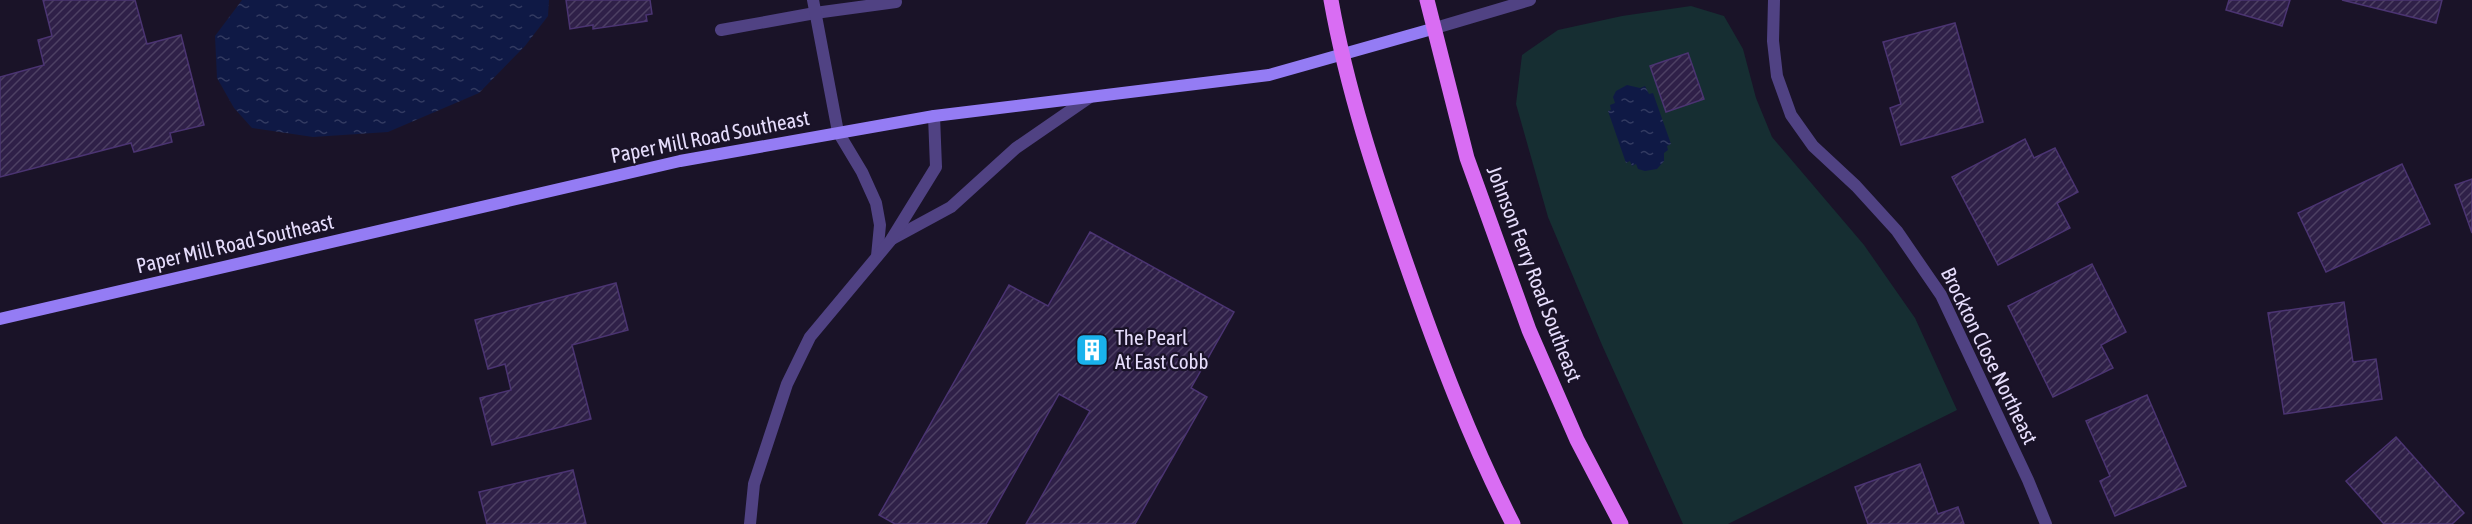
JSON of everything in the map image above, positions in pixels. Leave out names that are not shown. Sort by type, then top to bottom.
[{"type":"main road","points":[[1332,0],[1341,55],[1381,192],[1443,368],[1492,484],[1513,524]]},
{"type":"main road","name":"Johnson Ferry Road Southeast","points":[[1427,0],[1432,28],[1467,158],[1529,330],[1577,440],[1621,524]]},
{"type":"street","points":[[813,0],[838,132],[862,172],[876,203],[880,225],[878,256]]},
{"type":"street","points":[[1432,28],[1530,0]]},
{"type":"street","name":"Brockton Close Northeast","points":[[1774,0],[1773,41],[1777,76],[1791,115],[1813,146],[1856,186],[1897,231],[1941,295],[2028,480],[2046,524]]},
{"type":"street","points":[[721,30],[896,2]]},
{"type":"street","name":"Paper Mill Road Southeast","points":[[0,319],[680,161],[934,116],[1269,75],[1432,28]]},
{"type":"street","points":[[891,240],[951,207],[1016,148],[1090,97]]},
{"type":"street","points":[[750,524],[754,484],[787,384],[810,337],[891,240],[936,167],[934,116]]},
{"type":"green space","points":[[1691,6],[1724,16],[1743,49],[1756,98],[1772,137],[1864,245],[1915,318],[1957,410],[1728,524],[1683,524],[1602,345],[1548,217],[1516,104],[1522,55],[1558,30],[1622,16]]},
{"type":"water","points":[[242,0],[549,0],[548,16],[525,46],[479,93],[388,132],[313,137],[252,128],[234,108],[217,78],[215,36]]},
{"type":"water","points":[[1627,85],[1640,88],[1645,86],[1649,94],[1653,93],[1671,144],[1667,146],[1664,161],[1657,169],[1645,171],[1638,169],[1636,164],[1632,166],[1630,161],[1626,163],[1608,111],[1611,110],[1610,105],[1615,103],[1613,97],[1616,91]]},
{"type":"building","points":[[43,0],[135,0],[147,44],[181,35],[204,125],[170,133],[172,142],[134,152],[131,143],[0,177],[0,77],[44,65],[38,40],[52,36]]},
{"type":"building","points":[[566,0],[650,0],[652,14],[646,15],[647,21],[593,29],[593,25],[570,29]]},
{"type":"building","points":[[2229,0],[2290,0],[2282,26],[2226,10]]},
{"type":"building","points":[[2342,0],[2442,0],[2436,23]]},
{"type":"building","points":[[1955,23],[1983,122],[1901,145],[1890,108],[1901,104],[1883,42]]},
{"type":"building","points":[[1688,53],[1704,99],[1666,112],[1650,66]]},
{"type":"building","points":[[2025,139],[2034,158],[2055,148],[2078,192],[2057,203],[2070,228],[1998,265],[1952,177]]},
{"type":"building","points":[[2402,164],[2430,224],[2326,272],[2298,213]]},
{"type":"building","points":[[2472,179],[2472,233],[2455,185]]},
{"type":"building","name":"The Pearl At East Cobb","points":[[1090,232],[1234,312],[1191,388],[1207,397],[1135,524],[1026,524],[1090,411],[1059,394],[986,524],[895,524],[879,515],[1009,285],[1048,306]]},
{"type":"building","points":[[2092,264],[2126,332],[2101,345],[2113,368],[2053,397],[2008,306]]},
{"type":"building","points":[[616,283],[628,330],[572,345],[591,419],[492,445],[480,398],[511,390],[505,364],[488,369],[475,320]]},
{"type":"building","points":[[2344,302],[2353,362],[2376,359],[2382,399],[2284,414],[2268,313]]},
{"type":"building","points":[[2147,395],[2186,486],[2115,516],[2100,481],[2110,476],[2086,421]]},
{"type":"building","points":[[2396,437],[2464,513],[2452,524],[2384,524],[2346,481]]},
{"type":"building","points":[[1920,464],[1938,514],[1958,507],[1964,524],[1868,524],[1855,487]]},
{"type":"building","points":[[573,470],[586,524],[487,524],[479,492]]},
{"type":"place","name":"The Pearl At East Cobb","points":[[1092,350]]}]
